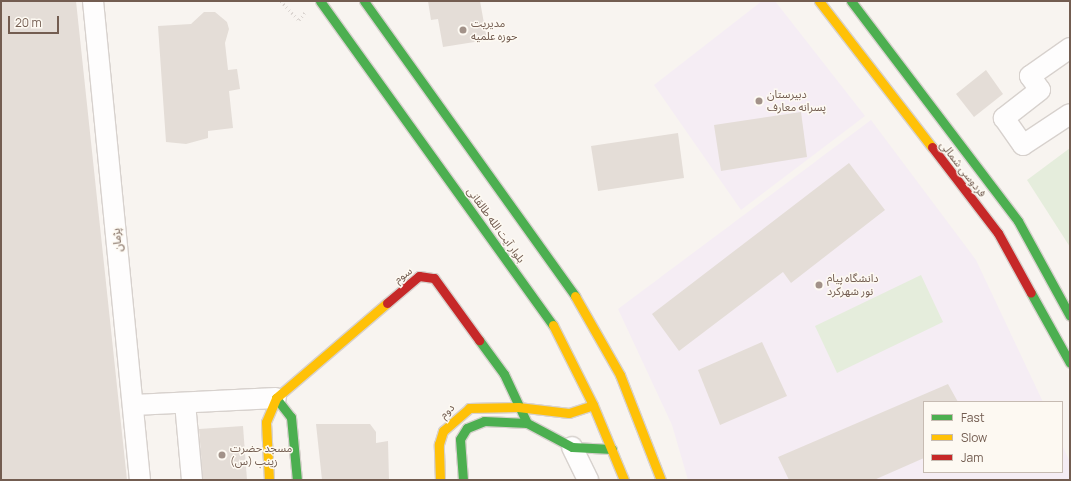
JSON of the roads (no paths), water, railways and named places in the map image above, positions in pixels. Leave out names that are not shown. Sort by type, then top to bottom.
[{"type":"main road","name":"بلوار آیت الله طالقانی","points":[[320,1],[554,327],[593,405],[624,480]]},
{"type":"main road","name":"بلوار آیت الله طالقانی","points":[[364,1],[581,305],[620,375],[661,480]]},
{"type":"main road","name":"فردوسی شمالی","points":[[819,1],[998,233],[1070,363]]},
{"type":"main road","name":"فردوسی شمالی","points":[[851,1],[1018,221],[1070,316]]},
{"type":"main road","name":"سوم","points":[[269,480],[266,422],[276,398],[419,276],[428,275],[434,278],[504,374],[518,407],[527,423]]},
{"type":"main road","points":[[276,398],[291,417],[297,480]]},
{"type":"main road","name":"دوم","points":[[440,480],[438,444],[443,431],[469,408],[518,407],[569,413],[593,405]]},
{"type":"main road","points":[[460,439],[467,428],[484,421],[505,419],[527,423],[572,447],[612,448]]},
{"type":"main road","points":[[443,431],[453,430],[460,439],[462,480]]},
{"type":"street","name":"پژمان","points":[[92,1],[134,405],[140,480]]},
{"type":"street","points":[[1070,48],[1030,76],[1040,90],[1004,118],[1023,144],[1070,114]]},
{"type":"street","points":[[134,405],[276,398]]},
{"type":"street","points":[[185,403],[192,480]]},
{"type":"street","points":[[572,447],[588,480]]},
{"type":"place","name":"مدیریت حوزه علمیه","points":[[463,30]]},
{"type":"place","name":"دبیرستان پسرانه معارف","points":[[759,101]]},
{"type":"place","name":"دانشگاه پیام نور شهرکرد","points":[[819,285]]},
{"type":"place","name":"مسجد حضرت زینب (س)","points":[[222,455]]}]
